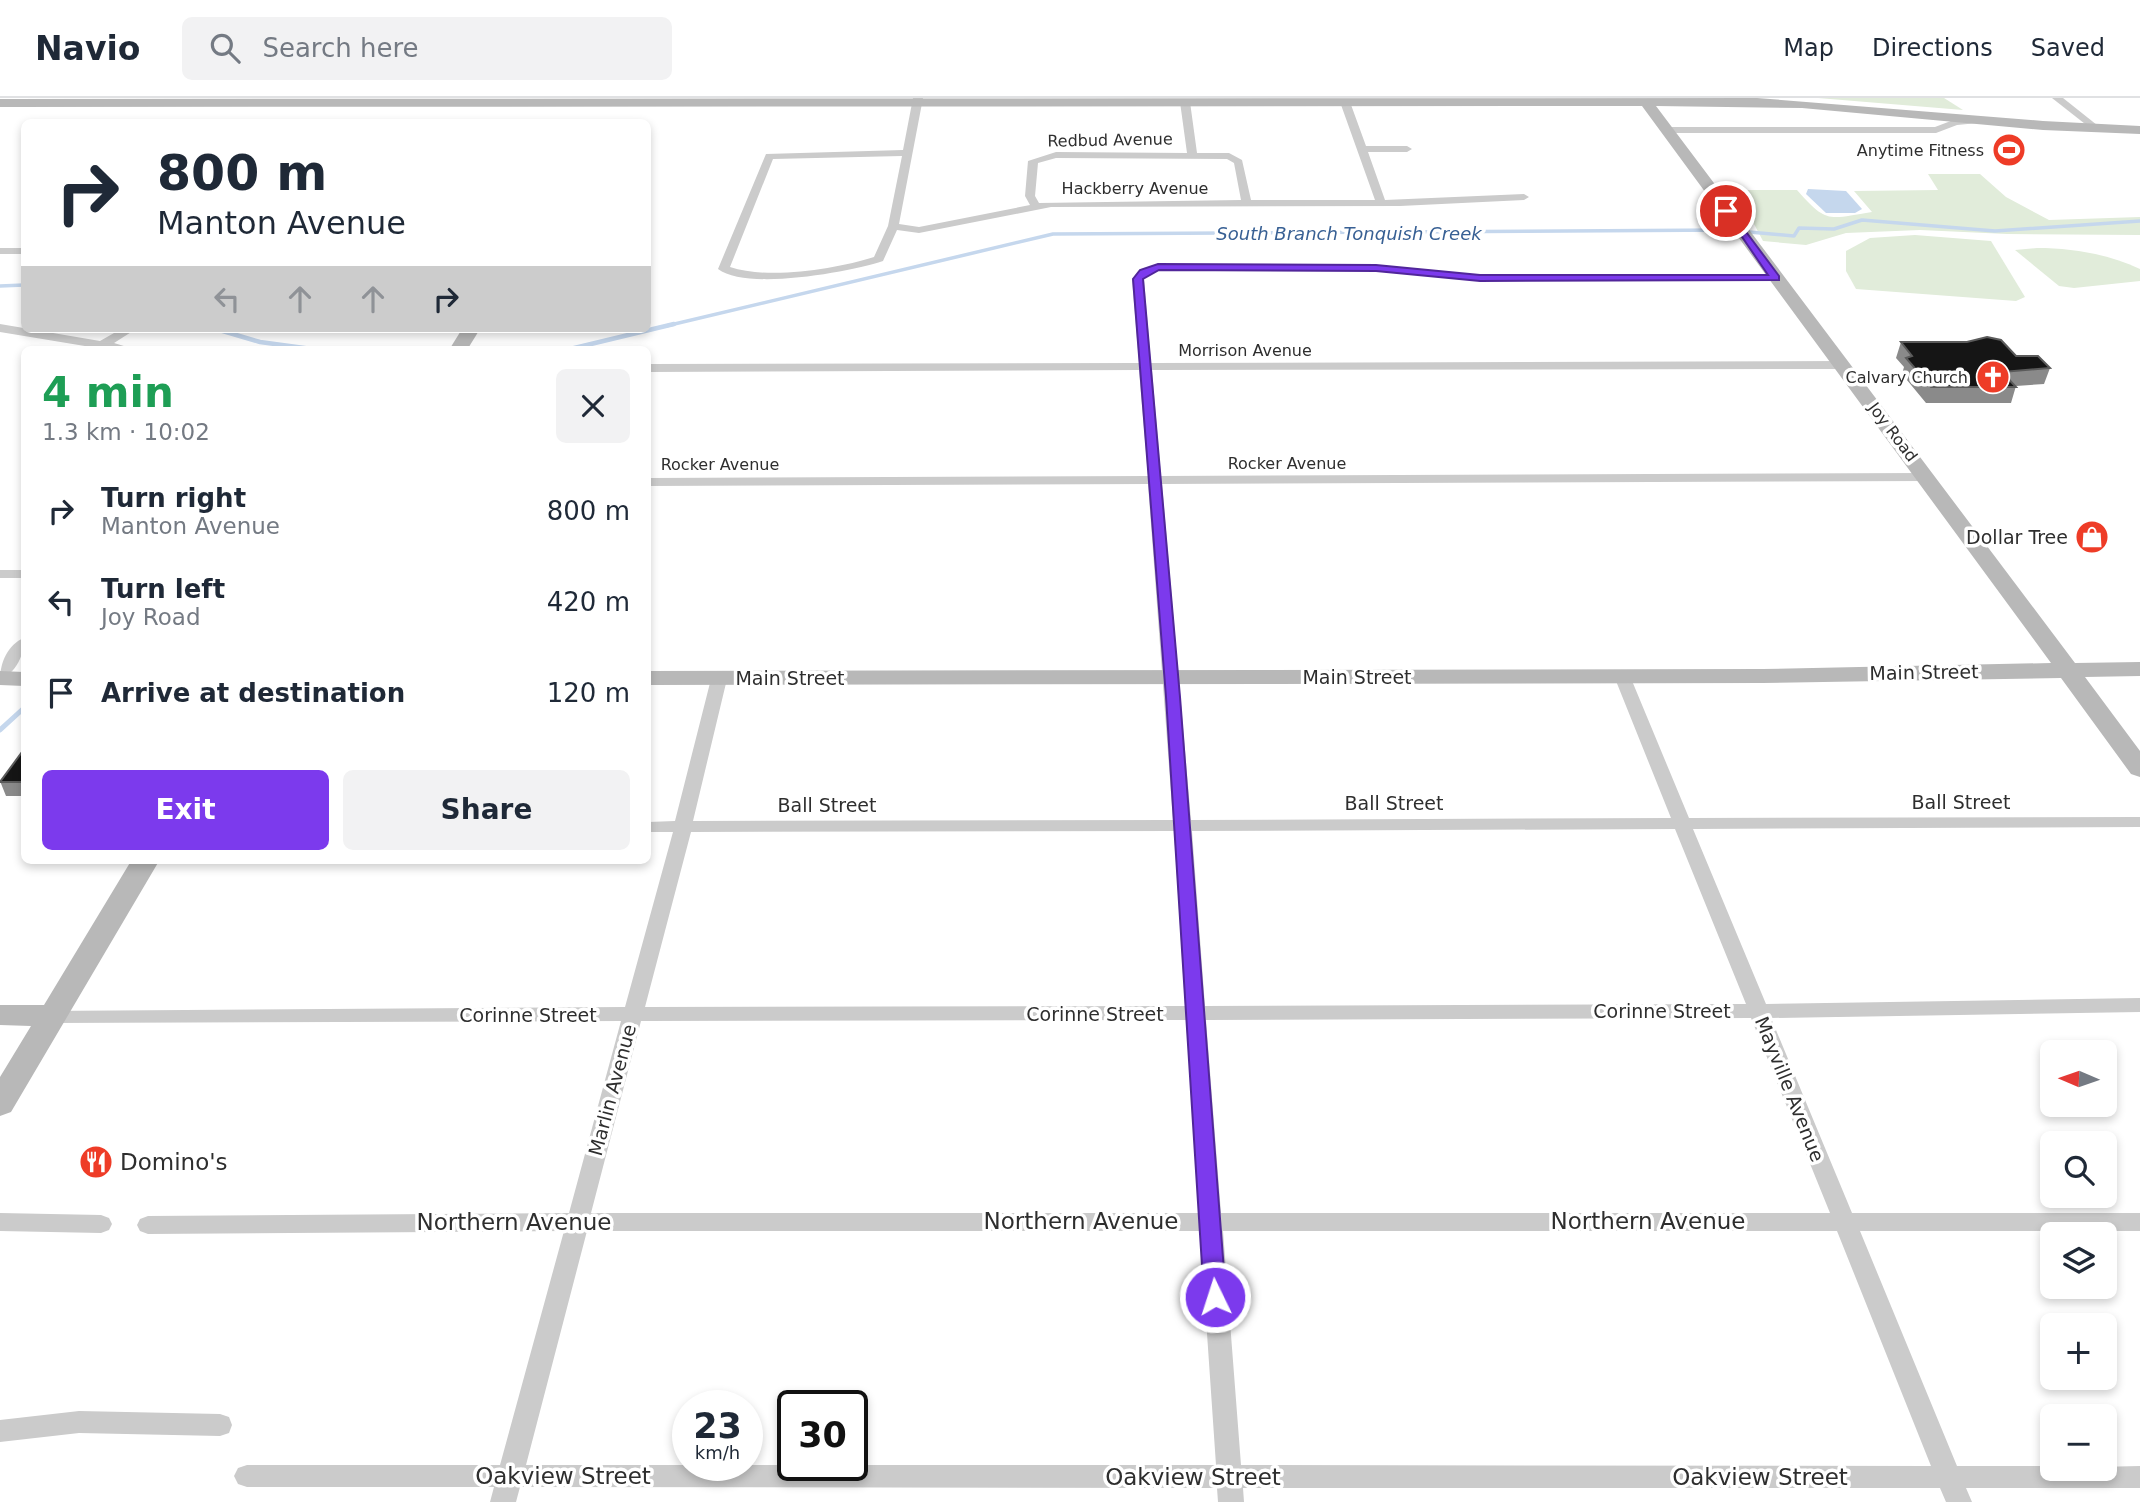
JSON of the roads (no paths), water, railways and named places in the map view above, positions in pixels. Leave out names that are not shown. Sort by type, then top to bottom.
[{"type":"street","points":[[2057,98],[2097,129]]},
{"type":"street","points":[[600,119],[612,100]]},
{"type":"street","points":[[907,153],[769,156],[724,269],[738,272],[815,273],[876,261],[881,257],[893,226],[918,100]]},
{"type":"street","points":[[0,103],[1644,100],[1806,104],[1975,121],[2140,130]]},
{"type":"street","name":"Joy Road","points":[[1644,100],[1927,477],[2140,769]]},
{"type":"street","points":[[1185,102],[1192,155]]},
{"type":"street","points":[[1345,102],[1381,203]]},
{"type":"street","points":[[1666,130],[1936,130],[1956,122],[1975,121]]},
{"type":"street","points":[[1363,149],[1407,149]]},
{"type":"street","name":"Redbud Avenue","points":[[1035,205],[1030,196],[1031,168],[1033,161],[1041,157],[1192,155],[1222,155],[1237,159],[1247,204]]},
{"type":"street","name":"Hackberry Avenue","points":[[893,226],[919,230],[1035,205],[1381,203],[1524,197]]},
{"type":"street","points":[[0,251],[21,251]]},
{"type":"street","points":[[1230,1489],[1171,677],[1138,279],[1144,272],[1158,267],[1376,268],[1480,278],[1776,278]]},
{"type":"street","points":[[0,328],[21,331]]},
{"type":"street","points":[[32,333],[113,346]]},
{"type":"street","points":[[104,344],[123,333]]},
{"type":"street","name":"Morrison Avenue","points":[[651,368],[1843,365]]},
{"type":"street","name":"Rocker Avenue","points":[[651,482],[1927,477]]},
{"type":"street","points":[[0,574],[21,574]]},
{"type":"street","points":[[21,647],[0,676],[21,679]]},
{"type":"street","name":"Main Street","points":[[651,678],[1622,676],[2140,669]]},
{"type":"street","name":"Mayville Avenue","points":[[1622,676],[1959,1502]]},
{"type":"street","name":"Marlin Avenue","points":[[503,1502],[683,827],[719,679]]},
{"type":"street","name":"Ball Street","points":[[651,827],[2140,822]]},
{"type":"street","points":[[0,1104],[143,864]]},
{"type":"street","name":"Corinne Street","points":[[51,1016],[1758,1011],[2140,1005]]},
{"type":"street","points":[[0,1015],[51,1016]]},
{"type":"street","name":"Northern Avenue","points":[[148,1225],[1209,1221],[2140,1222]]},
{"type":"street","points":[[0,1222],[101,1224]]},
{"type":"street","points":[[0,1431],[79,1422],[219,1425]]},
{"type":"street","name":"Oakview Street","points":[[247,1476],[510,1476],[1230,1489],[2140,1477]]},
{"type":"water","points":[[1808,189],[1846,191],[1862,209],[1855,213],[1826,213],[1806,194]]},
{"type":"waterway","name":"South Branch Tonquish Creek","points":[[666,326],[1053,234],[1727,230],[1794,236],[1799,228],[1834,229],[1862,220],[1995,231],[2140,221]]},
{"type":"waterway","points":[[0,286],[21,285]]},
{"type":"waterway","name":"South Branch Tonquish Creek","points":[[651,330],[674,324]]},
{"type":"waterway","points":[[230,333],[260,342],[290,346]]},
{"type":"waterway","name":"South Branch Tonquish Creek","points":[[583,346],[637,333]]},
{"type":"waterway","name":"South Branch Tonquish Creek","points":[[0,730],[21,711]]},
{"type":"place","name":"Anytime Fitness","points":[[2009,150]]},
{"type":"place","name":"Calvary Church","points":[[1993,377]]},
{"type":"place","name":"Dollar Tree","points":[[2092,537]]},
{"type":"place","name":"Domino's","points":[[96,1162]]}]
